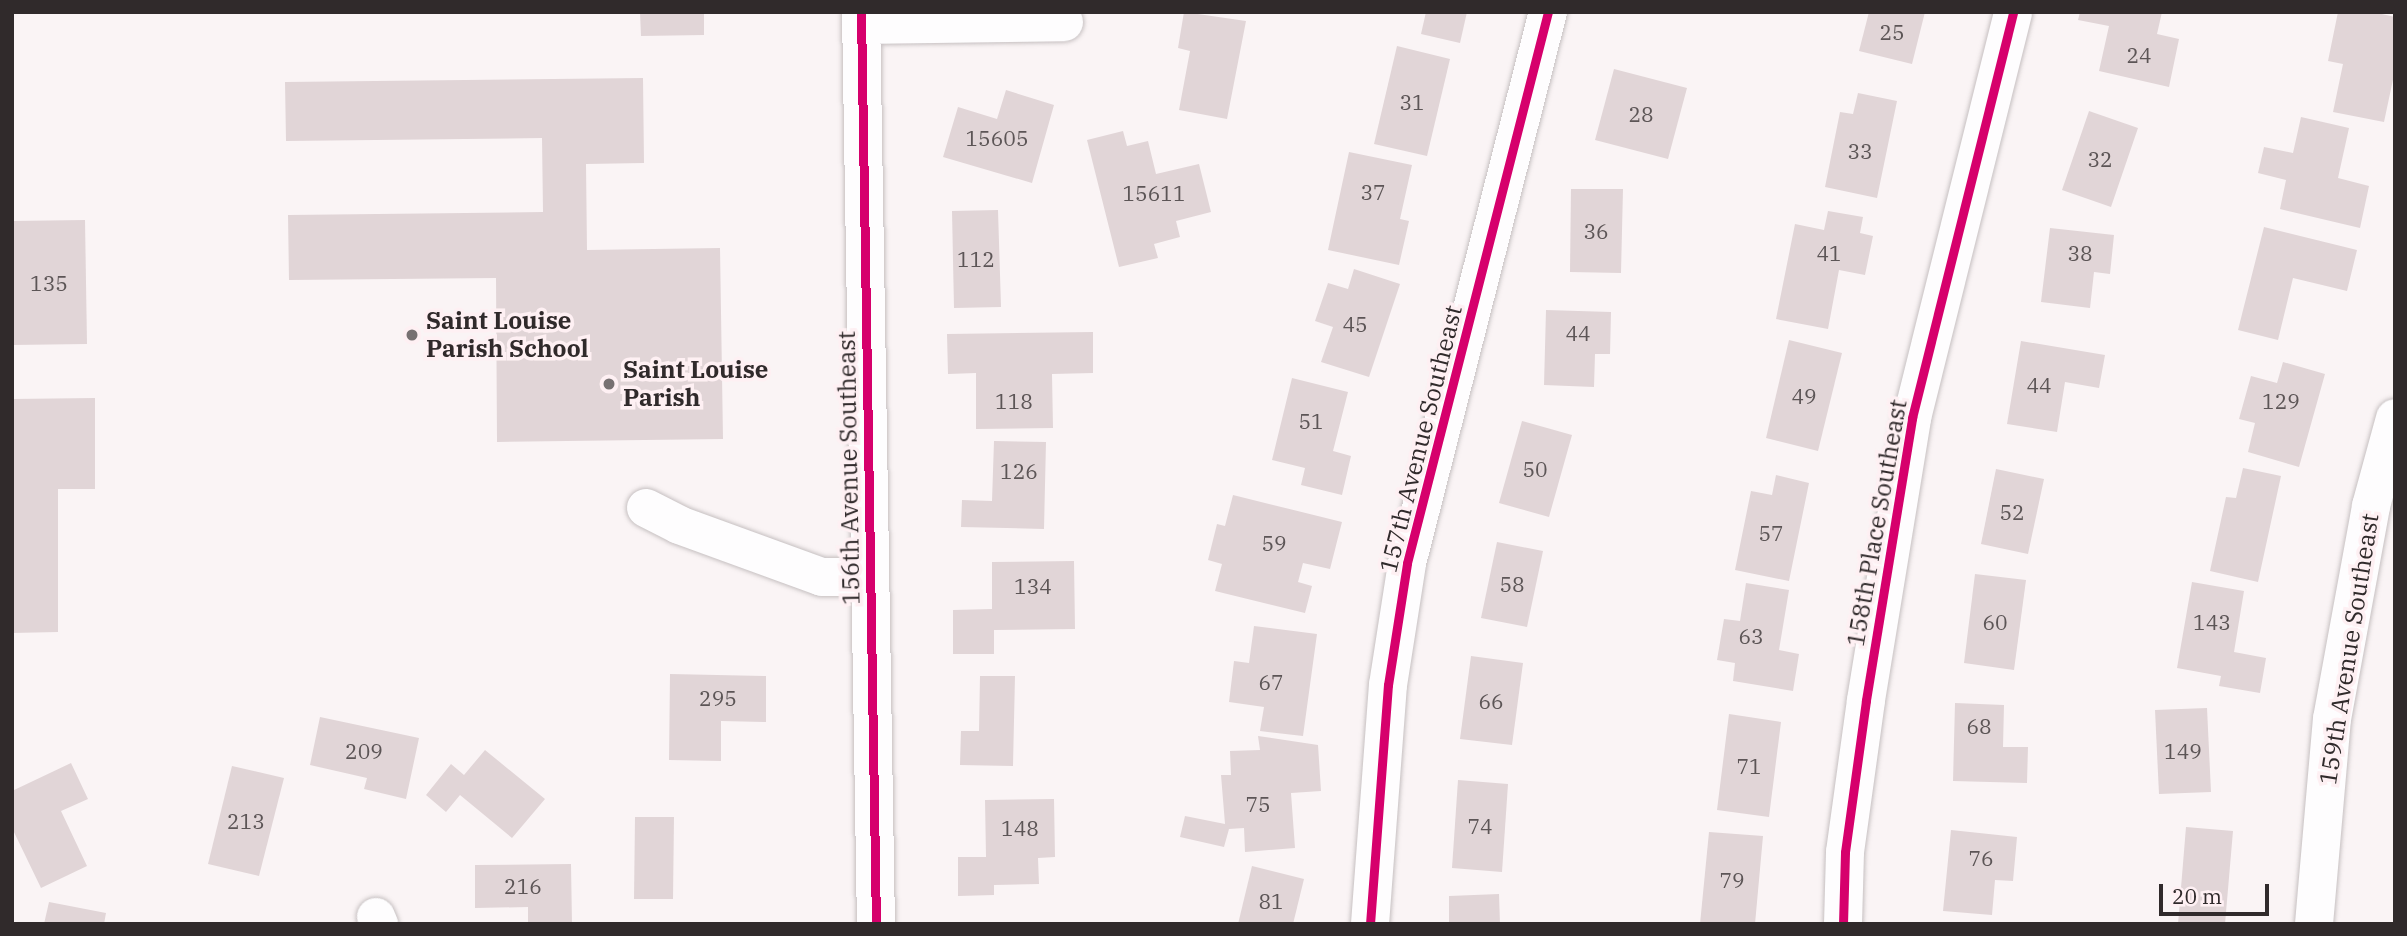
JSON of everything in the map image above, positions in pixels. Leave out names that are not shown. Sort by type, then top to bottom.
[{"type":"street","name":"157th Avenue Southeast","points":[[1370,924],[1388,685],[1406,563],[1548,12]]},
{"type":"street","name":"158th Place Southeast","points":[[1843,924],[1845,852],[1866,699],[1912,418],[2012,12]]},
{"type":"street","points":[[861,19],[1064,22]]},
{"type":"street","name":"156th Avenue Southeast","points":[[861,19],[876,924]]},
{"type":"street","name":"159th Avenue Southeast","points":[[2314,924],[2332,719],[2371,506],[2395,418]]},
{"type":"street","points":[[646,508],[679,525],[822,577],[870,577]]},
{"type":"building","points":[[640,12],[704,12],[704,35],[641,36]]},
{"type":"building","points":[[1184,12],[1246,21],[1227,119],[1179,110],[1190,51],[1178,48]]},
{"type":"building","points":[[1426,12],[1467,12],[1460,43],[1421,34]]},
{"type":"building","points":[[1869,12],[1925,12],[1912,64],[1859,51]]},
{"type":"building","points":[[2080,12],[2162,12],[2157,34],[2179,39],[2169,87],[2099,71],[2109,26],[2078,20]]},
{"type":"building","points":[[2338,12],[2373,12],[2395,17],[2395,70],[2384,122],[2333,112],[2343,64],[2328,61]]},
{"type":"building","points":[[1397,46],[1450,59],[1427,156],[1374,144]]},
{"type":"building","points":[[1614,69],[1687,88],[1668,159],[1595,140]]},
{"type":"building","points":[[643,78],[644,163],[586,164],[587,250],[720,248],[723,439],[497,442],[496,278],[289,280],[288,215],[543,212],[542,138],[286,141],[285,82]]},
{"type":"building","points":[[1006,90],[1054,105],[1032,183],[943,157],[958,107],[997,119]]},
{"type":"building","points":[[1858,93],[1897,101],[1877,198],[1825,187],[1840,112],[1853,114]]},
{"type":"building","points":[[2089,111],[2138,128],[2111,207],[2062,190]]},
{"type":"building","points":[[2301,117],[2349,128],[2338,178],[2369,186],[2360,228],[2280,209],[2286,180],[2258,173],[2264,147],[2293,153]]},
{"type":"building","points":[[1123,131],[1127,146],[1148,141],[1156,174],[1199,164],[1211,212],[1176,221],[1180,237],[1154,244],[1158,258],[1119,267],[1087,140]]},
{"type":"building","points":[[1349,152],[1412,165],[1400,219],[1409,221],[1399,265],[1328,250]]},
{"type":"building","points":[[1571,189],[1623,189],[1621,273],[1570,272]]},
{"type":"building","points":[[998,210],[1001,307],[954,308],[952,211]]},
{"type":"building","points":[[1828,211],[1863,217],[1860,233],[1873,236],[1865,275],[1839,270],[1828,329],[1776,319],[1795,224],[1824,230]]},
{"type":"building","points":[[85,220],[87,344],[12,345],[12,221]]},
{"type":"building","points":[[2264,227],[2357,250],[2347,291],[2293,278],[2278,340],[2238,330]]},
{"type":"building","points":[[2050,228],[2114,235],[2110,274],[2094,272],[2090,308],[2041,302]]},
{"type":"building","points":[[1354,269],[1400,284],[1369,377],[1321,362],[1333,327],[1315,321],[1328,283],[1348,289]]},
{"type":"building","points":[[1546,310],[1611,312],[1610,354],[1595,354],[1594,387],[1544,385]]},
{"type":"building","points":[[1093,332],[1093,373],[1052,374],[1053,428],[976,429],[976,373],[948,374],[947,334]]},
{"type":"building","points":[[1789,340],[1842,353],[1818,451],[1766,438]]},
{"type":"building","points":[[2021,341],[2105,355],[2099,388],[2065,382],[2057,432],[2007,424]]},
{"type":"building","points":[[2283,362],[2325,374],[2299,467],[2248,452],[2255,423],[2239,419],[2251,376],[2277,383]]},
{"type":"building","points":[[1292,378],[1348,392],[1333,451],[1351,456],[1342,495],[1301,485],[1305,468],[1272,460]]},
{"type":"building","points":[[95,398],[95,489],[58,489],[58,632],[12,633],[12,399]]},
{"type":"building","points":[[1522,421],[1572,435],[1549,517],[1499,503]]},
{"type":"building","points":[[994,441],[1046,442],[1044,529],[961,527],[962,500],[992,501]]},
{"type":"building","points":[[2243,468],[2281,476],[2258,582],[2210,571],[2226,497],[2236,498]]},
{"type":"building","points":[[1996,469],[2044,479],[2028,554],[1981,544]]},
{"type":"building","points":[[1776,475],[1809,483],[1789,581],[1735,570],[1751,491],[1772,495]]},
{"type":"building","points":[[1233,495],[1342,522],[1330,569],[1303,563],[1298,582],[1312,586],[1305,613],[1215,591],[1222,564],[1208,560],[1217,524],[1225,526]]},
{"type":"building","points":[[1497,542],[1543,551],[1527,627],[1481,618]]},
{"type":"building","points":[[1074,561],[1075,629],[994,630],[994,654],[953,654],[953,610],[992,609],[992,562]]},
{"type":"building","points":[[1975,574],[2026,580],[2014,670],[1964,663]]},
{"type":"building","points":[[2192,582],[2244,591],[2234,652],[2266,658],[2260,693],[2219,686],[2221,676],[2177,668]]},
{"type":"building","points":[[1746,583],[1789,590],[1779,650],[1799,654],[1793,691],[1733,681],[1735,663],[1717,660],[1724,619],[1740,621]]},
{"type":"building","points":[[1254,626],[1317,634],[1303,736],[1260,731],[1264,707],[1229,702],[1234,661],[1249,663]]},
{"type":"building","points":[[1471,656],[1523,663],[1512,745],[1460,739]]},
{"type":"building","points":[[670,674],[766,676],[766,722],[721,721],[721,761],[669,760]]},
{"type":"building","points":[[980,676],[1015,676],[1013,766],[960,765],[961,731],[979,731]]},
{"type":"building","points":[[1955,703],[2004,705],[2003,747],[2028,747],[2027,783],[1953,781]]},
{"type":"building","points":[[2207,708],[2211,792],[2159,794],[2155,710]]},
{"type":"building","points":[[1729,714],[1781,722],[1769,817],[1717,810]]},
{"type":"building","points":[[320,717],[419,738],[406,799],[364,789],[367,778],[310,765]]},
{"type":"building","points":[[1258,736],[1318,745],[1321,791],[1291,793],[1295,848],[1245,852],[1244,828],[1229,829],[1224,847],[1180,837],[1185,816],[1225,824],[1221,775],[1231,775],[1230,751],[1260,750]]},
{"type":"building","points":[[485,750],[545,799],[512,838],[460,795],[446,812],[426,795],[451,764],[464,775]]},
{"type":"building","points":[[71,763],[88,799],[61,811],[87,866],[41,888],[12,828],[12,791]]},
{"type":"building","points":[[232,766],[284,778],[259,876],[208,864]]},
{"type":"building","points":[[1458,780],[1508,784],[1502,872],[1452,868]]},
{"type":"building","points":[[1054,799],[1055,857],[1038,858],[1039,884],[994,885],[994,895],[958,896],[958,857],[986,857],[985,800]]},
{"type":"building","points":[[635,817],[674,817],[673,899],[634,899]]},
{"type":"building","points":[[2186,827],[2233,831],[2225,924],[2178,924]]},
{"type":"building","points":[[1951,830],[2017,837],[2013,881],[1995,880],[1992,915],[1943,911]]},
{"type":"building","points":[[1709,832],[1763,836],[1755,924],[1700,924]]},
{"type":"building","points":[[571,864],[572,924],[528,924],[528,907],[475,908],[475,865]]},
{"type":"building","points":[[1252,866],[1304,879],[1293,924],[1238,924]]},
{"type":"building","points":[[1499,894],[1500,924],[1449,924],[1449,896]]},
{"type":"building","points":[[49,902],[106,913],[104,924],[44,924]]},
{"type":"cycle path","points":[[861,12],[876,924]]},
{"type":"cycle path","points":[[1370,924],[1388,685],[1407,563],[1548,12]]},
{"type":"cycle path","points":[[1843,924],[1845,852],[1866,700],[1912,418],[2013,12]]},
{"type":"place","name":"Saint Louise Parish School","points":[[412,335]]},
{"type":"place","name":"Saint Louise Parish","points":[[609,384]]}]
